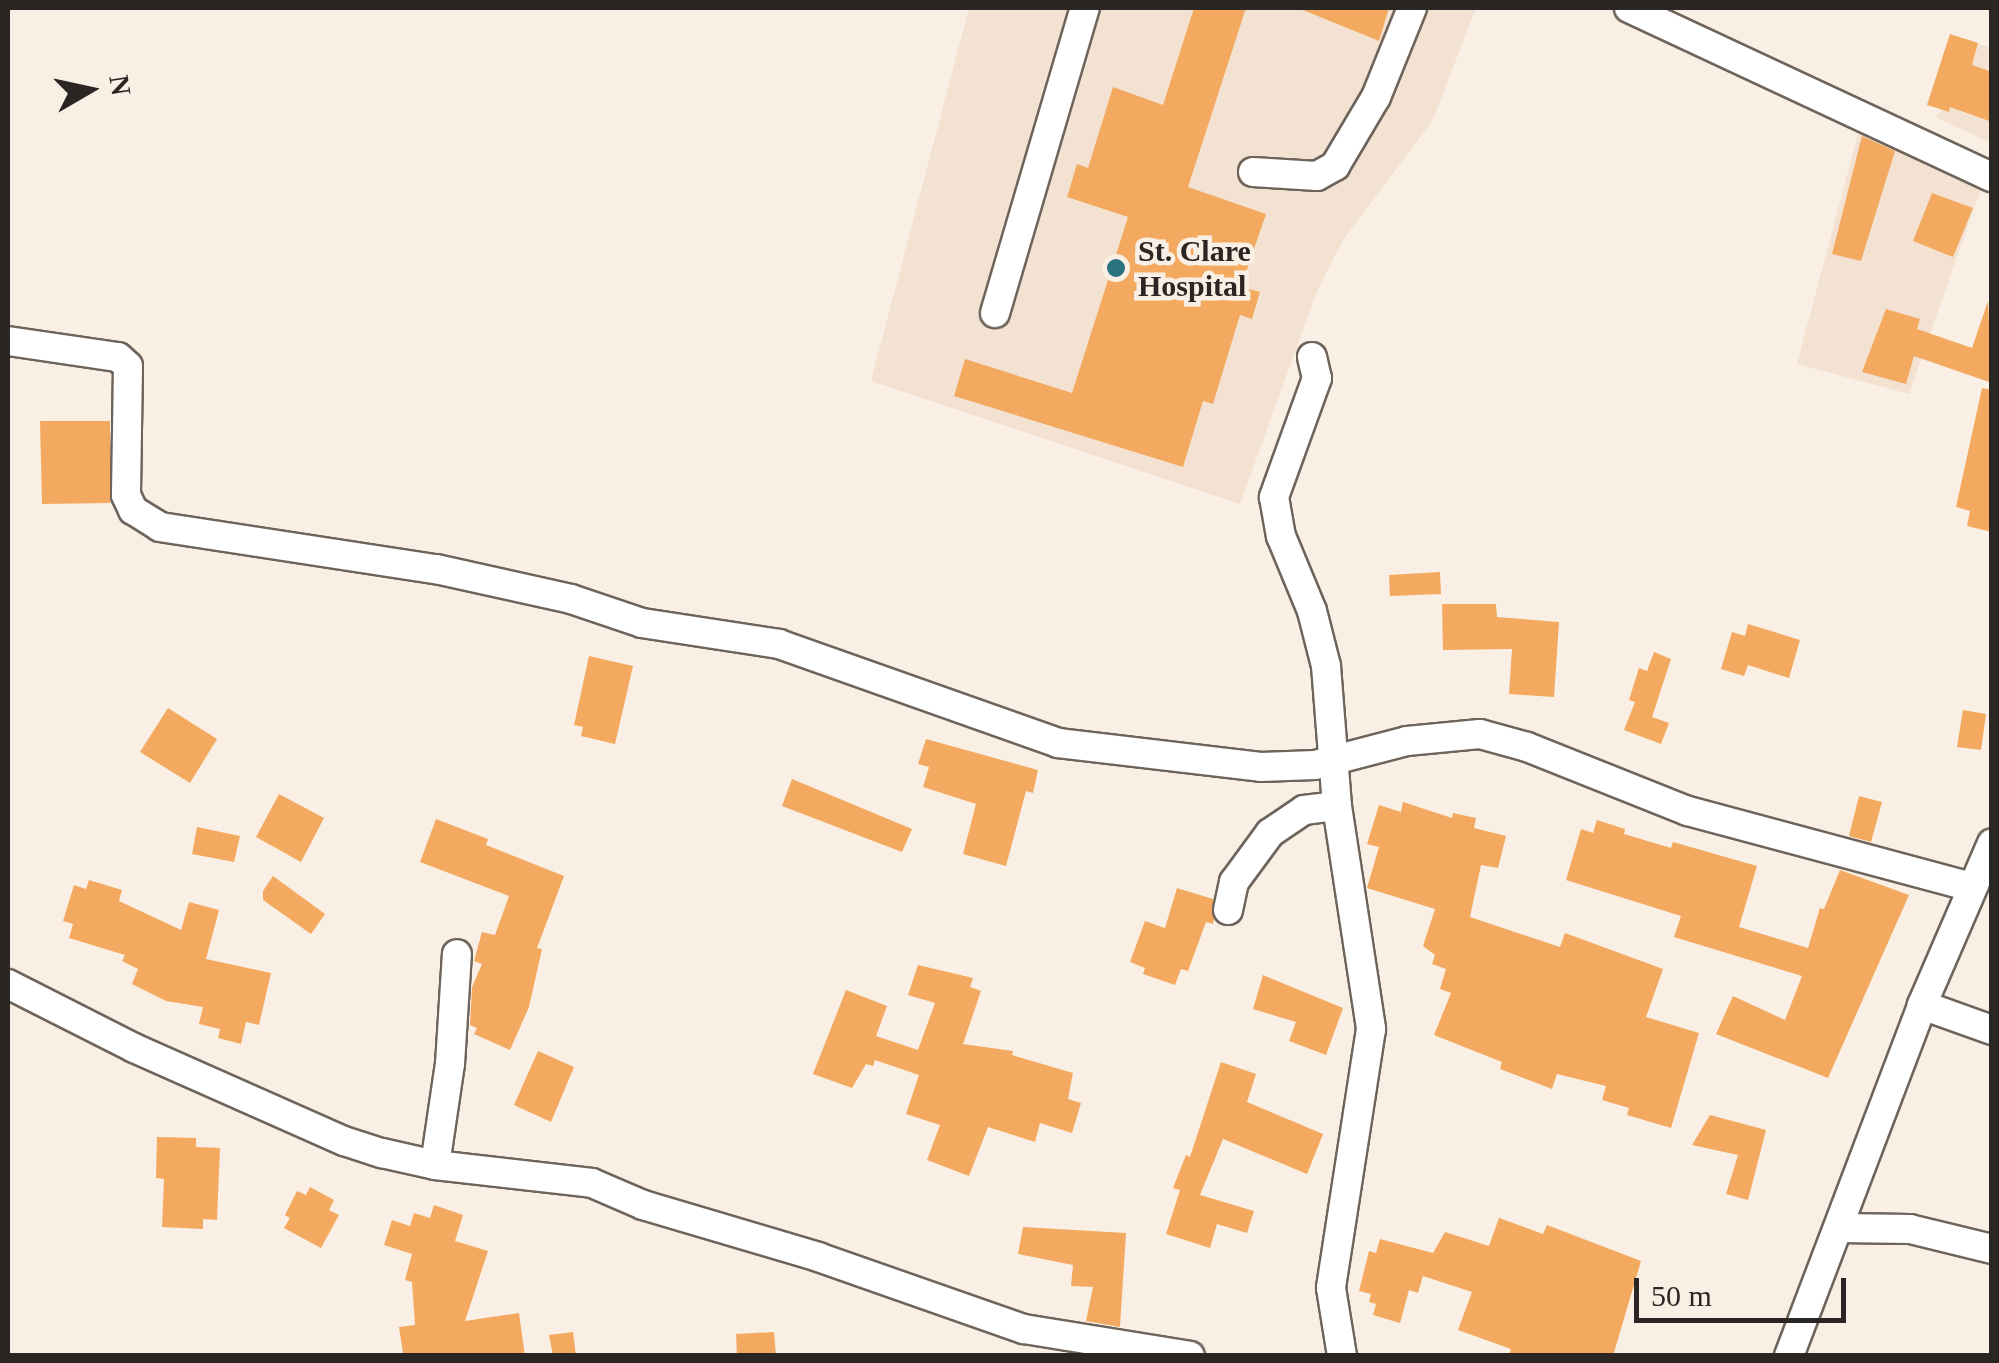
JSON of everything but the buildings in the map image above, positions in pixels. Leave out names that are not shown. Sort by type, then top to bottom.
[{"type":"street","points":[[995,313],[1085,8]]},
{"type":"street","points":[[1253,172],[1317,176],[1334,166],[1376,98],[1412,8]]},
{"type":"street","points":[[1628,8],[1992,177]]},
{"type":"street","points":[[8,341],[118,357],[128,366],[126,496],[133,510],[160,527],[436,569],[571,598],[642,623],[779,644],[1058,743],[1261,766],[1334,762],[1407,740],[1480,734],[1527,747],[1688,811],[1971,886]]},
{"type":"street","points":[[1312,357],[1316,378],[1274,497],[1281,536],[1312,611],[1326,666],[1337,806],[1371,1029],[1332,1288],[1342,1356]]},
{"type":"street","points":[[1228,910],[1234,882],[1270,833],[1304,810],[1337,806]]},
{"type":"street","points":[[1789,1356],[1922,1005],[1992,843]]},
{"type":"street","points":[[435,1165],[450,1064],[457,954]]},
{"type":"street","points":[[8,984],[134,1048],[344,1140],[435,1165],[592,1183],[643,1205],[818,1257],[1024,1329],[1190,1356]]},
{"type":"street","points":[[1922,1005],[1992,1030]]},
{"type":"street","points":[[1839,1228],[1910,1229],[1992,1250]]},
{"type":"shaded area","name":"St. Clare Hospital","points":[[969,8],[1476,8],[1432,122],[1342,242],[1316,294],[1240,504],[871,381]]},
{"type":"shaded area","points":[[1950,34],[1991,48],[1991,143],[1935,117],[1943,109],[1927,105]]},
{"type":"shaded area","points":[[1860,126],[1982,186],[1909,394],[1797,364]]},
{"type":"place","name":"St. Clare Hospital","points":[[1116,268]]}]
